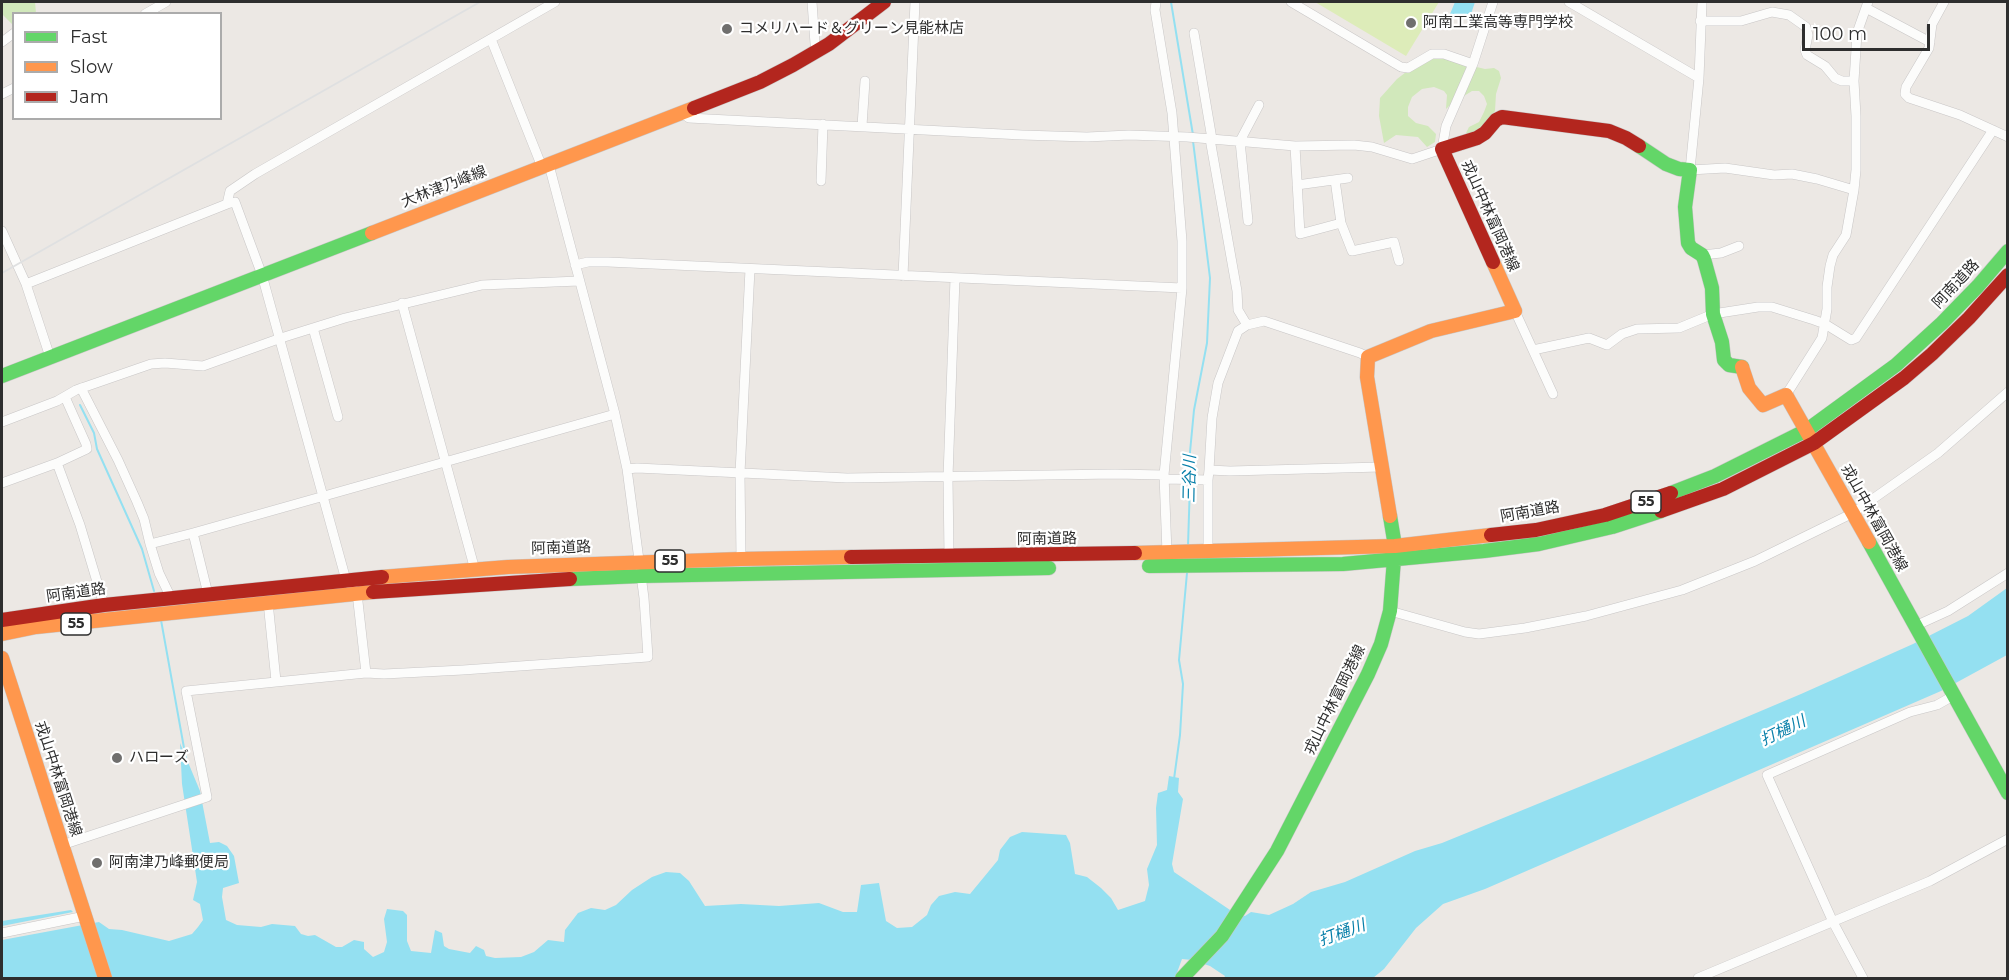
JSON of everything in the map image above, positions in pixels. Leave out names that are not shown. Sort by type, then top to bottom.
[{"type":"main road","name":"大林津乃峰線","points":[[2,376],[760,82],[818,51],[884,2]]},
{"type":"main road","name":"戎山中林富岡港線","points":[[1515,310],[1442,149],[1477,138],[1485,133],[1496,120],[1510,117],[1614,133],[1626,138],[1666,164],[1690,170]]},
{"type":"main road","points":[[1690,170],[1685,207],[1688,243],[1691,248],[1702,255],[1713,288],[1713,314],[1722,342],[1724,360],[1729,364],[1744,368],[1749,388],[1763,405],[1786,395]]},
{"type":"main road","name":"阿南道路","points":[[1205,557],[1395,546],[1536,530],[1605,515],[1661,497],[1715,476],[1807,430],[1896,365],[1942,323],[1978,286],[2007,251]]},
{"type":"main road","name":"阿南道路","points":[[2,634],[36,627],[151,615],[169,603],[208,594],[475,570],[741,559],[949,557],[1205,557],[1343,564],[1539,544],[1612,527],[1724,489],[1814,443],[1904,378],[1932,354],[1969,318],[2007,275]]},
{"type":"main road","points":[[1368,357],[1431,331],[1515,310]]},
{"type":"main road","name":"戎山中林富岡港線","points":[[1182,978],[1222,936],[1277,851],[1368,674],[1381,644],[1390,611],[1395,546],[1367,376],[1368,357]]},
{"type":"main road","name":"戎山中林富岡港線","points":[[1786,395],[2007,793]]},
{"type":"main road","name":"阿南道路","points":[[2,620],[147,601],[169,603],[268,602],[357,593],[641,576],[1172,557]]},
{"type":"main road","name":"戎山中林富岡港線","points":[[2,658],[7,694],[62,845],[105,978]]},
{"type":"street","points":[[148,12],[166,2]]},
{"type":"street","points":[[227,204],[230,190],[235,186],[555,2]]},
{"type":"street","points":[[812,2],[815,44],[818,51]]},
{"type":"street","points":[[903,276],[915,2]]},
{"type":"street","points":[[1156,2],[1155,10],[1172,113],[1182,241],[1182,288],[1168,477],[1172,557]]},
{"type":"street","points":[[1292,2],[1401,67],[1408,68],[1432,54],[1444,54],[1473,64]]},
{"type":"street","points":[[682,113],[689,118],[910,129],[1087,137],[1129,135],[1187,137],[1295,146],[1363,146],[1382,149],[1412,159],[1442,149],[1446,126],[1473,64],[1493,2]]},
{"type":"street","points":[[1569,2],[1699,78]]},
{"type":"street","points":[[1701,2],[1699,78],[1690,170],[1725,168],[1774,175],[1792,174],[1854,190]]},
{"type":"street","points":[[1944,2],[1932,24],[1929,48],[1906,87],[1905,94],[1909,98],[1960,115],[2007,137]]},
{"type":"street","points":[[1786,395],[1822,338],[1830,266],[1833,255],[1846,235],[1854,190],[1856,116],[1854,81],[1857,33],[1867,5],[1930,42]]},
{"type":"street","points":[[1700,21],[1741,21],[1772,12],[1789,15],[1806,27],[1808,35],[1805,50],[1808,55],[1825,66],[1835,78],[1842,81],[1854,81]]},
{"type":"street","points":[[1194,33],[1208,139],[1236,286],[1238,310],[1247,325]]},
{"type":"street","points":[[62,845],[207,797],[186,691],[366,673],[463,670],[648,657],[641,576],[627,469],[615,414],[575,265],[545,166],[491,39]]},
{"type":"street","points":[[862,126],[865,81]]},
{"type":"street","points":[[1248,221],[1240,141],[1259,105]]},
{"type":"street","points":[[821,181],[823,124]]},
{"type":"street","points":[[1533,350],[1589,338],[1607,345],[1622,334],[1636,329],[1679,328],[1713,314],[1772,307],[1825,324],[1851,340],[1856,338],[1993,130]]},
{"type":"street","points":[[1295,146],[1300,234],[1341,223]]},
{"type":"street","points":[[1297,185],[1348,178]]},
{"type":"street","points":[[1335,180],[1341,223],[1352,251],[1394,242],[1399,261]]},
{"type":"street","points":[[26,284],[235,202],[262,275],[281,338],[346,580],[357,593],[366,673]]},
{"type":"street","points":[[2,233],[26,284],[50,357]]},
{"type":"street","points":[[1702,255],[1721,253],[1739,246]]},
{"type":"street","points":[[575,265],[588,262],[608,262],[1182,288]]},
{"type":"street","points":[[741,559],[740,473],[750,269]]},
{"type":"street","points":[[949,557],[948,477],[955,278]]},
{"type":"street","points":[[2,422],[65,397],[81,388],[151,364],[203,366],[313,328],[402,303],[482,285],[579,281]]},
{"type":"street","points":[[402,303],[475,570]]},
{"type":"street","points":[[1515,310],[1553,394]]},
{"type":"street","points":[[1205,557],[1204,480],[1209,470],[1212,418],[1218,383],[1238,330],[1264,321],[1368,357]]},
{"type":"street","points":[[313,328],[338,417]]},
{"type":"street","points":[[81,388],[137,502],[169,603]]},
{"type":"street","points":[[1390,611],[1479,634],[1586,616],[1682,590],[1755,561],[1853,513],[1938,453],[2007,392]]},
{"type":"street","points":[[2,483],[57,463],[87,449],[65,397]]},
{"type":"street","points":[[150,544],[615,414]]},
{"type":"street","points":[[57,463],[80,525],[104,605]]},
{"type":"street","points":[[1209,470],[1381,467]]},
{"type":"street","points":[[627,469],[847,478],[1115,474],[1204,480]]},
{"type":"street","points":[[193,533],[208,594]]},
{"type":"street","points":[[1916,628],[1948,611],[2007,573]]},
{"type":"street","points":[[268,602],[276,681]]},
{"type":"street","points":[[1863,978],[1833,922],[1767,775],[1910,712],[1937,705],[1951,693]]},
{"type":"street","points":[[1698,978],[1930,881],[2007,839]]},
{"type":"street","points":[[2,933],[86,918]]},
{"type":"green space","points":[[2,2],[35,2],[36,12],[12,12],[12,24],[2,14]]},
{"type":"green space","points":[[1315,2],[1439,2],[1406,56]]},
{"type":"green space","points":[[1437,57],[1485,69],[1494,68],[1499,71],[1501,78],[1496,94],[1495,111],[1478,131],[1470,136],[1466,133],[1469,127],[1479,122],[1487,104],[1479,91],[1472,91],[1446,109],[1447,95],[1444,91],[1434,87],[1422,89],[1412,97],[1408,107],[1408,116],[1416,123],[1428,126],[1436,134],[1435,142],[1427,147],[1418,137],[1396,135],[1384,143],[1379,116],[1380,98],[1397,79],[1410,69]]},
{"type":"water","points":[[1455,2],[1475,2],[1469,20],[1450,14]]},
{"type":"water","name":"打樋川","points":[[2007,588],[2007,655],[1941,691],[1485,889],[1443,904],[1416,928],[1384,969],[1373,978],[1224,978],[1225,976],[1210,966],[1182,959],[1175,978],[2,978],[2,940],[99,922],[109,929],[169,941],[192,934],[198,927],[203,920],[200,904],[193,900],[197,882],[182,784],[180,743],[200,791],[210,843],[219,842],[227,846],[234,856],[239,883],[223,888],[222,897],[226,920],[237,925],[295,926],[301,934],[315,935],[336,947],[342,947],[354,940],[364,942],[364,949],[373,957],[384,952],[387,942],[384,919],[387,909],[403,911],[407,915],[407,941],[411,951],[431,953],[435,930],[442,933],[444,946],[449,949],[470,953],[476,946],[484,950],[486,956],[521,957],[534,952],[548,940],[564,942],[565,930],[578,913],[591,908],[605,910],[616,905],[632,890],[652,877],[666,872],[680,873],[689,881],[705,906],[741,904],[779,906],[819,903],[843,912],[857,912],[861,885],[879,883],[886,921],[897,928],[912,927],[927,915],[931,905],[939,896],[955,892],[970,894],[998,860],[1000,850],[1010,837],[1022,832],[1066,835],[1070,843],[1075,874],[1087,877],[1101,888],[1118,910],[1145,901],[1149,885],[1147,869],[1157,845],[1158,793],[1167,790],[1169,776],[1179,778],[1178,792],[1183,799],[1172,864],[1174,872],[1233,912],[1245,916],[1251,912],[1269,915],[1293,904],[1311,892],[1345,882],[1415,851],[1442,843],[1801,694],[1913,644],[1968,616]]},
{"type":"water","points":[[71,910],[73,912],[2,926],[2,921]]},
{"type":"waterway","name":"三谷川","points":[[1171,2],[1193,135]]},
{"type":"waterway","name":"三谷川","points":[[1190,477],[1194,410],[1207,343],[1210,278],[1193,141]]},
{"type":"waterway","points":[[80,405],[142,549],[154,591]]},
{"type":"waterway","name":"三谷川","points":[[1188,546],[1190,483]]},
{"type":"waterway","name":"三谷川","points":[[1174,779],[1180,735],[1183,684],[1179,660],[1187,573]]},
{"type":"waterway","points":[[161,620],[186,759]]},
{"type":"railway","points":[[2,273],[480,2]]},
{"type":"traffic: fast","points":[[1639,146],[1666,164],[1690,170],[1685,207],[1688,243],[1704,259],[1712,288],[1713,314],[1722,342],[1724,360],[1729,365],[1742,367]]},
{"type":"traffic: fast","points":[[2,376],[372,233]]},
{"type":"traffic: fast","points":[[1671,493],[1715,476],[1807,430],[1896,365],[1942,323],[2008,251]]},
{"type":"traffic: fast","points":[[1149,566],[1343,564],[1484,551],[1539,544],[1612,527],[1661,511]]},
{"type":"traffic: fast","points":[[1182,978],[1222,936],[1277,851],[1368,674],[1381,644],[1390,611],[1395,546],[1390,516]]},
{"type":"traffic: fast","points":[[1869,542],[2008,793]]},
{"type":"traffic: fast","points":[[570,579],[1049,568]]},
{"type":"traffic: slow","points":[[372,233],[694,108]]},
{"type":"traffic: slow","points":[[1390,516],[1367,377],[1368,357],[1431,331],[1515,311],[1493,262]]},
{"type":"traffic: slow","points":[[1742,367],[1749,388],[1763,405],[1786,395],[1869,542]]},
{"type":"traffic: slow","points":[[1135,553],[1395,546],[1491,535]]},
{"type":"traffic: slow","points":[[382,577],[508,567],[851,557]]},
{"type":"traffic: slow","points":[[2,634],[36,627],[373,592]]},
{"type":"traffic: slow","points":[[2,658],[105,978]]},
{"type":"traffic: jam","points":[[694,108],[760,82],[793,65],[829,44],[884,2]]},
{"type":"traffic: jam","points":[[1493,262],[1442,149],[1477,138],[1502,117],[1609,131],[1639,146]]},
{"type":"traffic: jam","points":[[1661,511],[1723,489],[1814,443],[1904,378],[1932,354],[2008,275]]},
{"type":"traffic: jam","points":[[1491,535],[1536,530],[1605,515],[1671,493]]},
{"type":"traffic: jam","points":[[851,557],[1135,553]]},
{"type":"traffic: jam","points":[[2,620],[104,605],[382,577]]},
{"type":"traffic: jam","points":[[373,592],[570,579]]},
{"type":"place","name":"阿南工業高等専門学校","points":[[1411,23]]},
{"type":"place","name":"コメリハード＆グリーン見能林店","points":[[727,29]]},
{"type":"place","name":"ハローズ","points":[[117,758]]},
{"type":"place","name":"阿南津乃峰郵便局","points":[[97,863]]}]
